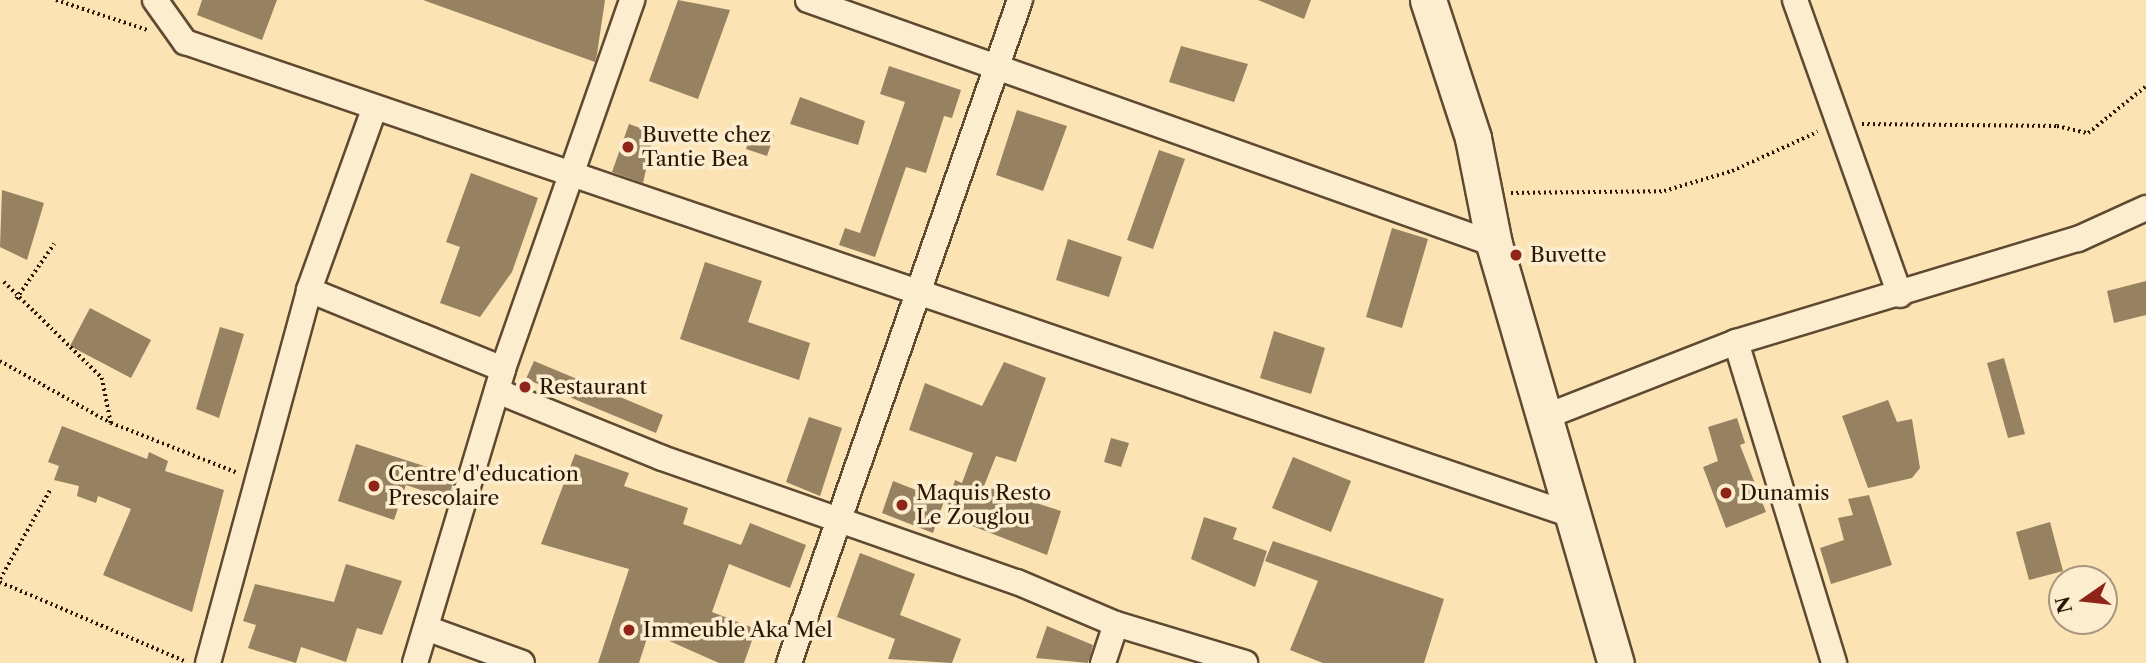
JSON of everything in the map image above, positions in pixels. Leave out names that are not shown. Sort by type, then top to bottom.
[{"type":"street","points":[[155,0],[184,43],[1571,515]]},
{"type":"street","points":[[415,663],[500,380],[574,176],[632,0]]},
{"type":"street","points":[[808,0],[998,64],[1494,244]]},
{"type":"street","points":[[789,663],[1020,0]]},
{"type":"street","points":[[1428,0],[1485,193],[1494,244],[1547,416],[1571,515],[1616,663]]},
{"type":"street","points":[[1795,0],[1836,123],[1900,295]]},
{"type":"street","points":[[208,663],[254,478],[309,290],[374,109]]},
{"type":"street","points":[[1547,416],[1736,342],[1900,295],[2078,239],[2146,208]]},
{"type":"street","points":[[309,290],[663,458],[839,519],[1116,624],[1245,663]]},
{"type":"street","points":[[1736,342],[1834,663]]},
{"type":"street","points":[[1103,663],[1116,624]]},
{"type":"street","points":[[426,628],[522,663]]},
{"type":"path","points":[[56,0],[154,32]]},
{"type":"path","points":[[1485,193],[1664,191],[1732,171],[1836,123],[2057,125],[2088,133],[2146,86]]},
{"type":"path","points":[[16,299],[54,244]]},
{"type":"path","points":[[4,282],[16,299],[102,378],[111,423]]},
{"type":"path","points":[[0,361],[111,423],[254,478]]},
{"type":"path","points":[[50,491],[0,580],[188,663]]},
{"type":"building","points":[[202,0],[277,0],[262,40],[197,15]]},
{"type":"building","points":[[423,0],[605,0],[595,62]]},
{"type":"building","points":[[678,0],[730,10],[698,99],[649,81]]},
{"type":"building","points":[[1258,0],[1311,0],[1304,19]]},
{"type":"building","points":[[1181,46],[1248,64],[1234,102],[1169,82]]},
{"type":"building","points":[[889,66],[961,90],[952,118],[944,116],[926,173],[906,167],[875,257],[839,245],[845,228],[860,233],[905,102],[880,94]]},
{"type":"building","points":[[800,97],[865,121],[858,145],[790,124]]},
{"type":"building","points":[[1017,110],[1067,126],[1043,191],[996,175]]},
{"type":"building","points":[[629,124],[654,133],[643,183],[612,172]]},
{"type":"building","points":[[753,128],[774,135],[767,156],[746,149]]},
{"type":"building","points":[[1159,150],[1185,159],[1153,249],[1127,240]]},
{"type":"building","points":[[471,173],[538,198],[512,272],[480,317],[440,303],[460,247],[446,242]]},
{"type":"building","points":[[2,190],[44,203],[27,260],[0,247]]},
{"type":"building","points":[[1392,228],[1428,239],[1402,328],[1366,317]]},
{"type":"building","points":[[1068,239],[1122,257],[1109,297],[1056,280]]},
{"type":"building","points":[[705,262],[762,281],[748,322],[810,343],[799,380],[680,339]]},
{"type":"building","points":[[2146,281],[2146,315],[2114,323],[2107,291]]},
{"type":"building","points":[[90,308],[151,340],[131,378],[70,346]]},
{"type":"building","points":[[220,327],[244,334],[219,418],[196,409]]},
{"type":"building","points":[[1274,331],[1325,348],[1311,394],[1260,378]]},
{"type":"building","points":[[2004,358],[2025,434],[2008,438],[1987,363]]},
{"type":"building","points":[[534,361],[663,415],[656,433],[526,379]]},
{"type":"building","points":[[1004,362],[1046,378],[1016,462],[996,456],[984,486],[1061,511],[1047,555],[944,515],[955,480],[962,483],[973,453],[909,430],[925,383],[982,406]]},
{"type":"building","points":[[1888,400],[1897,422],[1912,419],[1920,468],[1912,478],[1868,488],[1842,416]]},
{"type":"building","points":[[809,417],[842,428],[820,496],[786,482]]},
{"type":"building","points":[[1737,418],[1745,443],[1740,445],[1766,512],[1726,528],[1703,467],[1718,461],[1708,427]]},
{"type":"building","points":[[62,426],[147,459],[149,452],[168,461],[165,471],[224,490],[192,612],[103,575],[131,509],[98,496],[96,503],[77,496],[79,486],[54,480],[59,466],[48,462]]},
{"type":"building","points":[[1111,438],[1129,443],[1121,467],[1104,462]]},
{"type":"building","points":[[356,444],[455,476],[448,499],[406,485],[394,520],[338,501]]},
{"type":"building","points":[[575,454],[629,473],[624,486],[688,508],[683,524],[741,545],[750,523],[806,545],[790,588],[729,564],[712,612],[756,629],[744,663],[719,663],[649,632],[639,663],[598,663],[629,569],[541,544]]},
{"type":"building","points":[[1293,457],[1351,481],[1331,532],[1272,508]]},
{"type":"building","points":[[893,481],[944,501],[933,533],[882,513]]},
{"type":"building","points":[[1869,495],[1892,565],[1831,584],[1820,548],[1844,540],[1838,518],[1853,515],[1848,499]]},
{"type":"building","points":[[1204,517],[1237,528],[1233,539],[1267,551],[1255,587],[1191,559]]},
{"type":"building","points":[[2050,522],[2061,565],[2048,565],[2048,575],[2029,580],[2016,532]]},
{"type":"building","points":[[1273,541],[1444,599],[1424,663],[1323,663],[1290,650],[1318,581],[1265,561]]},
{"type":"building","points":[[860,553],[915,574],[900,615],[961,639],[952,663],[888,659],[895,639],[837,617]]},
{"type":"building","points":[[346,564],[402,581],[382,635],[357,628],[346,662],[301,647],[296,663],[248,648],[256,625],[243,621],[255,584],[334,602]]},
{"type":"building","points":[[1047,626],[1093,645],[1088,663],[1036,658]]},
{"type":"place","name":"Buvette chez Tantie Bea","points":[[628,147]]},
{"type":"place","name":"Buvette","points":[[1516,255]]},
{"type":"place","name":"Restaurant","points":[[525,387]]},
{"type":"place","name":"Centre d'education Prescolaire","points":[[374,486]]},
{"type":"place","name":"Dunamis","points":[[1726,493]]},
{"type":"place","name":"Maquis Resto Le Zouglou","points":[[902,505]]},
{"type":"place","name":"Immeuble Aka Mel","points":[[629,630]]}]
